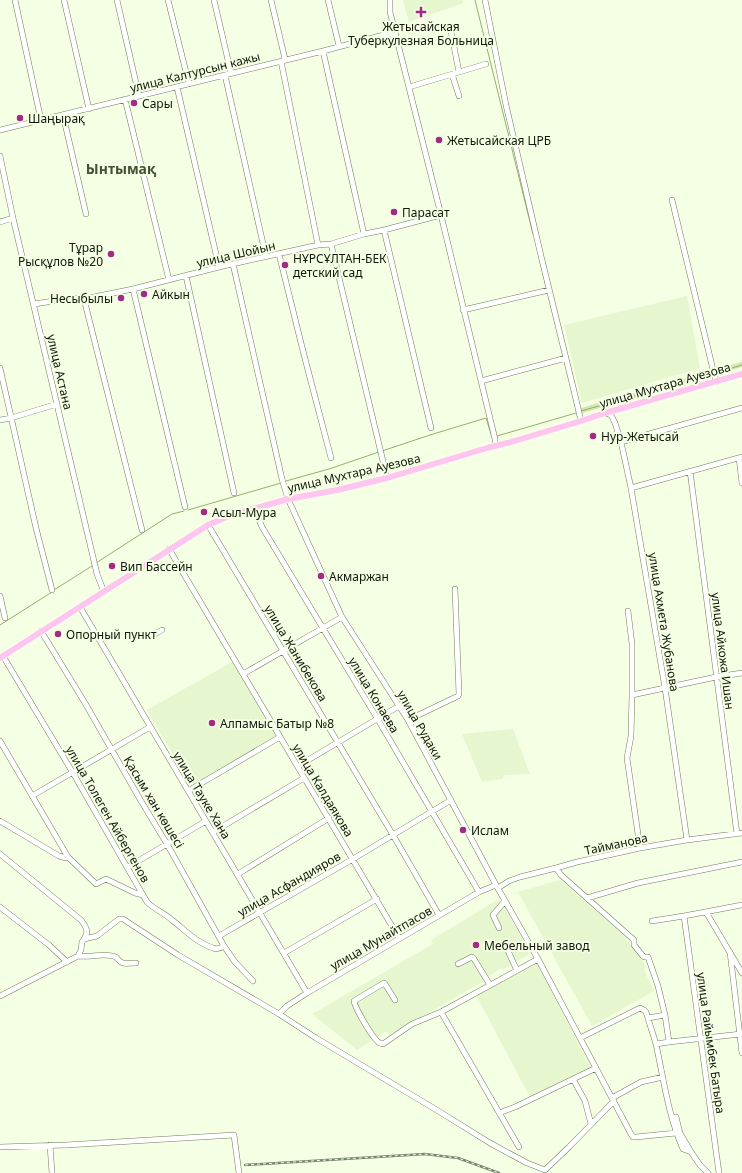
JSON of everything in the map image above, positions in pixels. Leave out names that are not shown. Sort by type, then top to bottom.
[{"type":"main road","name":"улица Мухтара Ауезова","points":[[2,657],[169,549],[208,525],[231,515],[288,499],[337,490],[387,478],[742,374]]},
{"type":"street","points":[[15,0],[41,120]]},
{"type":"street","points":[[64,0],[88,109]]},
{"type":"street","points":[[118,0],[139,96]]},
{"type":"street","points":[[168,0],[189,84]]},
{"type":"street","points":[[214,0],[231,73]]},
{"type":"street","points":[[271,0],[318,245]]},
{"type":"street","points":[[328,0],[339,46]]},
{"type":"street","points":[[390,0],[390,12],[441,215],[496,446]]},
{"type":"street","points":[[485,0],[506,105],[581,421]]},
{"type":"street","points":[[450,26],[459,72]]},
{"type":"street","name":"улица Калтурсын кажы","points":[[0,130],[395,32]]},
{"type":"street","points":[[323,51],[364,234]]},
{"type":"street","points":[[409,87],[486,64]]},
{"type":"street","points":[[452,74],[459,96]]},
{"type":"street","points":[[225,75],[266,257]]},
{"type":"street","points":[[177,87],[219,267]]},
{"type":"street","points":[[125,99],[169,280]]},
{"type":"street","points":[[64,115],[86,214]]},
{"type":"street","name":"улица Астана","points":[[0,156],[13,218],[94,564],[104,592]]},
{"type":"street","points":[[672,200],[716,382]]},
{"type":"street","name":"улица Шойын","points":[[34,304],[74,298],[84,299],[133,289],[232,264],[318,245],[331,244],[364,234],[441,215]]},
{"type":"street","points":[[0,222],[13,218]]},
{"type":"street","points":[[384,230],[431,428]]},
{"type":"street","points":[[331,244],[387,478]]},
{"type":"street","points":[[279,254],[330,458]]},
{"type":"street","name":"улица Рудаки","points":[[232,264],[282,479],[288,499],[342,617],[408,720],[505,901],[538,959],[632,1137],[676,1133]]},
{"type":"street","points":[[186,276],[234,493]]},
{"type":"street","points":[[133,289],[185,507]]},
{"type":"street","points":[[463,310],[549,290]]},
{"type":"street","points":[[84,299],[142,530]]},
{"type":"street","points":[[481,380],[565,358]]},
{"type":"street","points":[[0,368],[36,528],[52,590]]},
{"type":"street","points":[[0,420],[57,404]]},
{"type":"street","points":[[621,442],[742,408]]},
{"type":"street","name":"улица Ахмета Жубанова","points":[[606,413],[611,415],[615,423],[632,488],[665,688],[687,840]]},
{"type":"street","points":[[632,488],[740,457],[742,483]]},
{"type":"street","name":"улица Айкожа Ишан","points":[[690,471],[716,677],[739,833]]},
{"type":"street","name":"улица Конаева","points":[[254,508],[262,527],[377,718],[479,892]]},
{"type":"street","name":"улица Жанибекова","points":[[208,525],[393,834],[439,915]]},
{"type":"street","name":"улица Калдаякова","points":[[169,549],[400,938]]},
{"type":"street","points":[[408,720],[458,696],[459,694],[455,589]]},
{"type":"street","points":[[0,596],[5,618]]},
{"type":"street","name":"улица Тауке Хана","points":[[80,607],[307,993]]},
{"type":"street","points":[[628,611],[632,644],[632,695],[631,736],[627,758],[640,848]]},
{"type":"street","points":[[243,674],[342,617]]},
{"type":"street","points":[[153,635],[162,630]]},
{"type":"street","name":"Қасым хан көшесі","points":[[41,631],[85,703],[167,844],[224,946],[235,962],[254,980]]},
{"type":"street","name":"улица Толеген Айбергенов","points":[[2,657],[73,773],[140,888],[142,895],[151,906],[201,942],[213,949],[224,946]]},
{"type":"street","points":[[632,695],[716,677],[742,674]]},
{"type":"street","points":[[298,766],[399,706]]},
{"type":"street","points":[[32,796],[150,727]]},
{"type":"street","points":[[188,791],[280,737]]},
{"type":"street","points":[[0,741],[69,858],[96,884],[106,879],[142,895]]},
{"type":"street","points":[[213,832],[304,778]]},
{"type":"street","name":"улица Асфандияров","points":[[219,936],[353,859],[451,800]]},
{"type":"street","points":[[238,874],[329,818]]},
{"type":"street","points":[[0,820],[59,856],[69,858]]},
{"type":"street","points":[[128,867],[206,821]]},
{"type":"street","name":"Тайманова","points":[[497,886],[520,877],[640,848],[739,833]]},
{"type":"street","points":[[0,854],[81,920],[87,930],[82,942],[81,953],[78,956],[0,996]]},
{"type":"street","points":[[587,898],[638,883],[742,862]]},
{"type":"street","points":[[556,868],[561,875],[634,940],[634,944],[644,957],[648,957],[658,986],[669,1042]]},
{"type":"street","name":"улица Мунайтпасов","points":[[279,1014],[287,1006],[307,993],[439,915],[479,892],[497,886]]},
{"type":"street","points":[[284,953],[377,899]]},
{"type":"street","points":[[499,928],[493,916],[505,901]]},
{"type":"street","points":[[652,921],[742,905]]},
{"type":"street","points":[[0,907],[49,945],[67,962]]},
{"type":"street","points":[[706,912],[742,973]]},
{"type":"street","name":"улица Райымбек Батыра","points":[[684,916],[719,1173]]},
{"type":"street","points":[[84,939],[97,936],[119,919],[123,919],[178,955],[279,1014],[490,1143],[527,1163],[545,1170],[569,1147],[613,1099],[641,1082],[663,1077]]},
{"type":"street","points":[[504,942],[517,970]]},
{"type":"street","points":[[730,952],[741,1034],[742,1053]]},
{"type":"street","points":[[78,956],[91,957],[105,954],[116,957],[122,964],[136,963]]},
{"type":"street","points":[[458,964],[472,957],[490,985]]},
{"type":"street","points":[[395,1000],[384,983],[354,1001],[362,1019],[379,1043],[384,1044],[412,1024],[441,1012],[538,959]]},
{"type":"street","points":[[580,1038],[637,1009],[640,1008],[646,1012],[656,1044],[666,1098],[676,1133],[683,1149],[691,1152]]},
{"type":"street","points":[[441,1012],[519,1147]]},
{"type":"street","points":[[648,1018],[664,1015]]},
{"type":"street","points":[[656,1044],[741,1034]]},
{"type":"street","points":[[500,1113],[596,1068]]},
{"type":"street","points":[[574,1079],[585,1101],[591,1124]]},
{"type":"street","points":[[676,1117],[680,1133],[700,1165],[708,1173]]},
{"type":"street","points":[[0,1147],[50,1146],[234,1135],[239,1173]]},
{"type":"street","points":[[50,1146],[52,1173]]},
{"type":"shaded area","name":"Жетысайская Туберкулезная Больница","points":[[403,0],[463,0],[463,3],[409,22]]},
{"type":"shaded area","points":[[687,296],[700,368],[582,403],[564,325]]},
{"type":"shaded area","points":[[742,362],[742,367],[582,413],[581,408]]},
{"type":"shaded area","name":"Алпамыс Батыр №8","points":[[234,661],[278,737],[192,787],[147,710]]},
{"type":"shaded area","points":[[513,729],[530,774],[504,775],[502,779],[482,782],[462,734]]},
{"type":"shaded area","points":[[560,880],[622,934],[641,958],[646,967],[644,970],[654,991],[592,1026],[518,892]]},
{"type":"shaded area","points":[[499,899],[529,950],[528,955],[502,970],[501,968],[486,980],[389,1035],[386,1031],[357,1050],[312,1014],[433,944],[431,940]]},
{"type":"shaded area","points":[[537,964],[591,1068],[530,1097],[476,995]]},
{"type":"waterway","points":[[475,0],[533,234]]},
{"type":"waterway","points":[[716,373],[742,365]]},
{"type":"waterway","points":[[581,411],[713,374]]},
{"type":"waterway","points":[[497,436],[576,413]]},
{"type":"waterway","points":[[382,451],[486,418],[492,437]]},
{"type":"waterway","points":[[286,481],[329,469],[379,452]]},
{"type":"waterway","points":[[188,510],[281,483]]},
{"type":"waterway","points":[[96,563],[172,514],[184,511]]},
{"type":"waterway","points":[[54,590],[92,566]]},
{"type":"waterway","points":[[0,625],[52,592]]},
{"type":"railway","points":[[245,1165],[425,1154],[458,1158],[499,1173]]},
{"type":"place","name":"Жетысайская Туберкулезная Больница","points":[[421,12]]},
{"type":"place","name":"Сары","points":[[134,103]]},
{"type":"place","name":"Шаңырақ","points":[[20,118]]},
{"type":"place","name":"Жетысайская ЦРБ","points":[[439,140]]},
{"type":"place","name":"Парасат","points":[[394,212]]},
{"type":"place","name":"Тұрар Рысқұлов №20","points":[[111,254]]},
{"type":"place","name":"НҰРСҰЛТАН-БЕК детский сад","points":[[285,265]]},
{"type":"place","name":"Айкын","points":[[144,294]]},
{"type":"place","name":"Несыбылы","points":[[121,298]]},
{"type":"place","name":"Нур-Жетысай","points":[[593,436]]},
{"type":"place","name":"Асыл-Мура","points":[[204,512]]},
{"type":"place","name":"Вип Бассейн","points":[[112,566]]},
{"type":"place","name":"Акмаржан","points":[[321,576]]},
{"type":"place","name":"Опорный пункт","points":[[58,634]]},
{"type":"place","name":"Алпамыс Батыр №8","points":[[212,723]]},
{"type":"place","name":"Ислам","points":[[463,830]]},
{"type":"place","name":"Мебельный завод","points":[[476,945]]},
{"type":"district","name":"Ынтымақ","points":[[121,168]]}]
